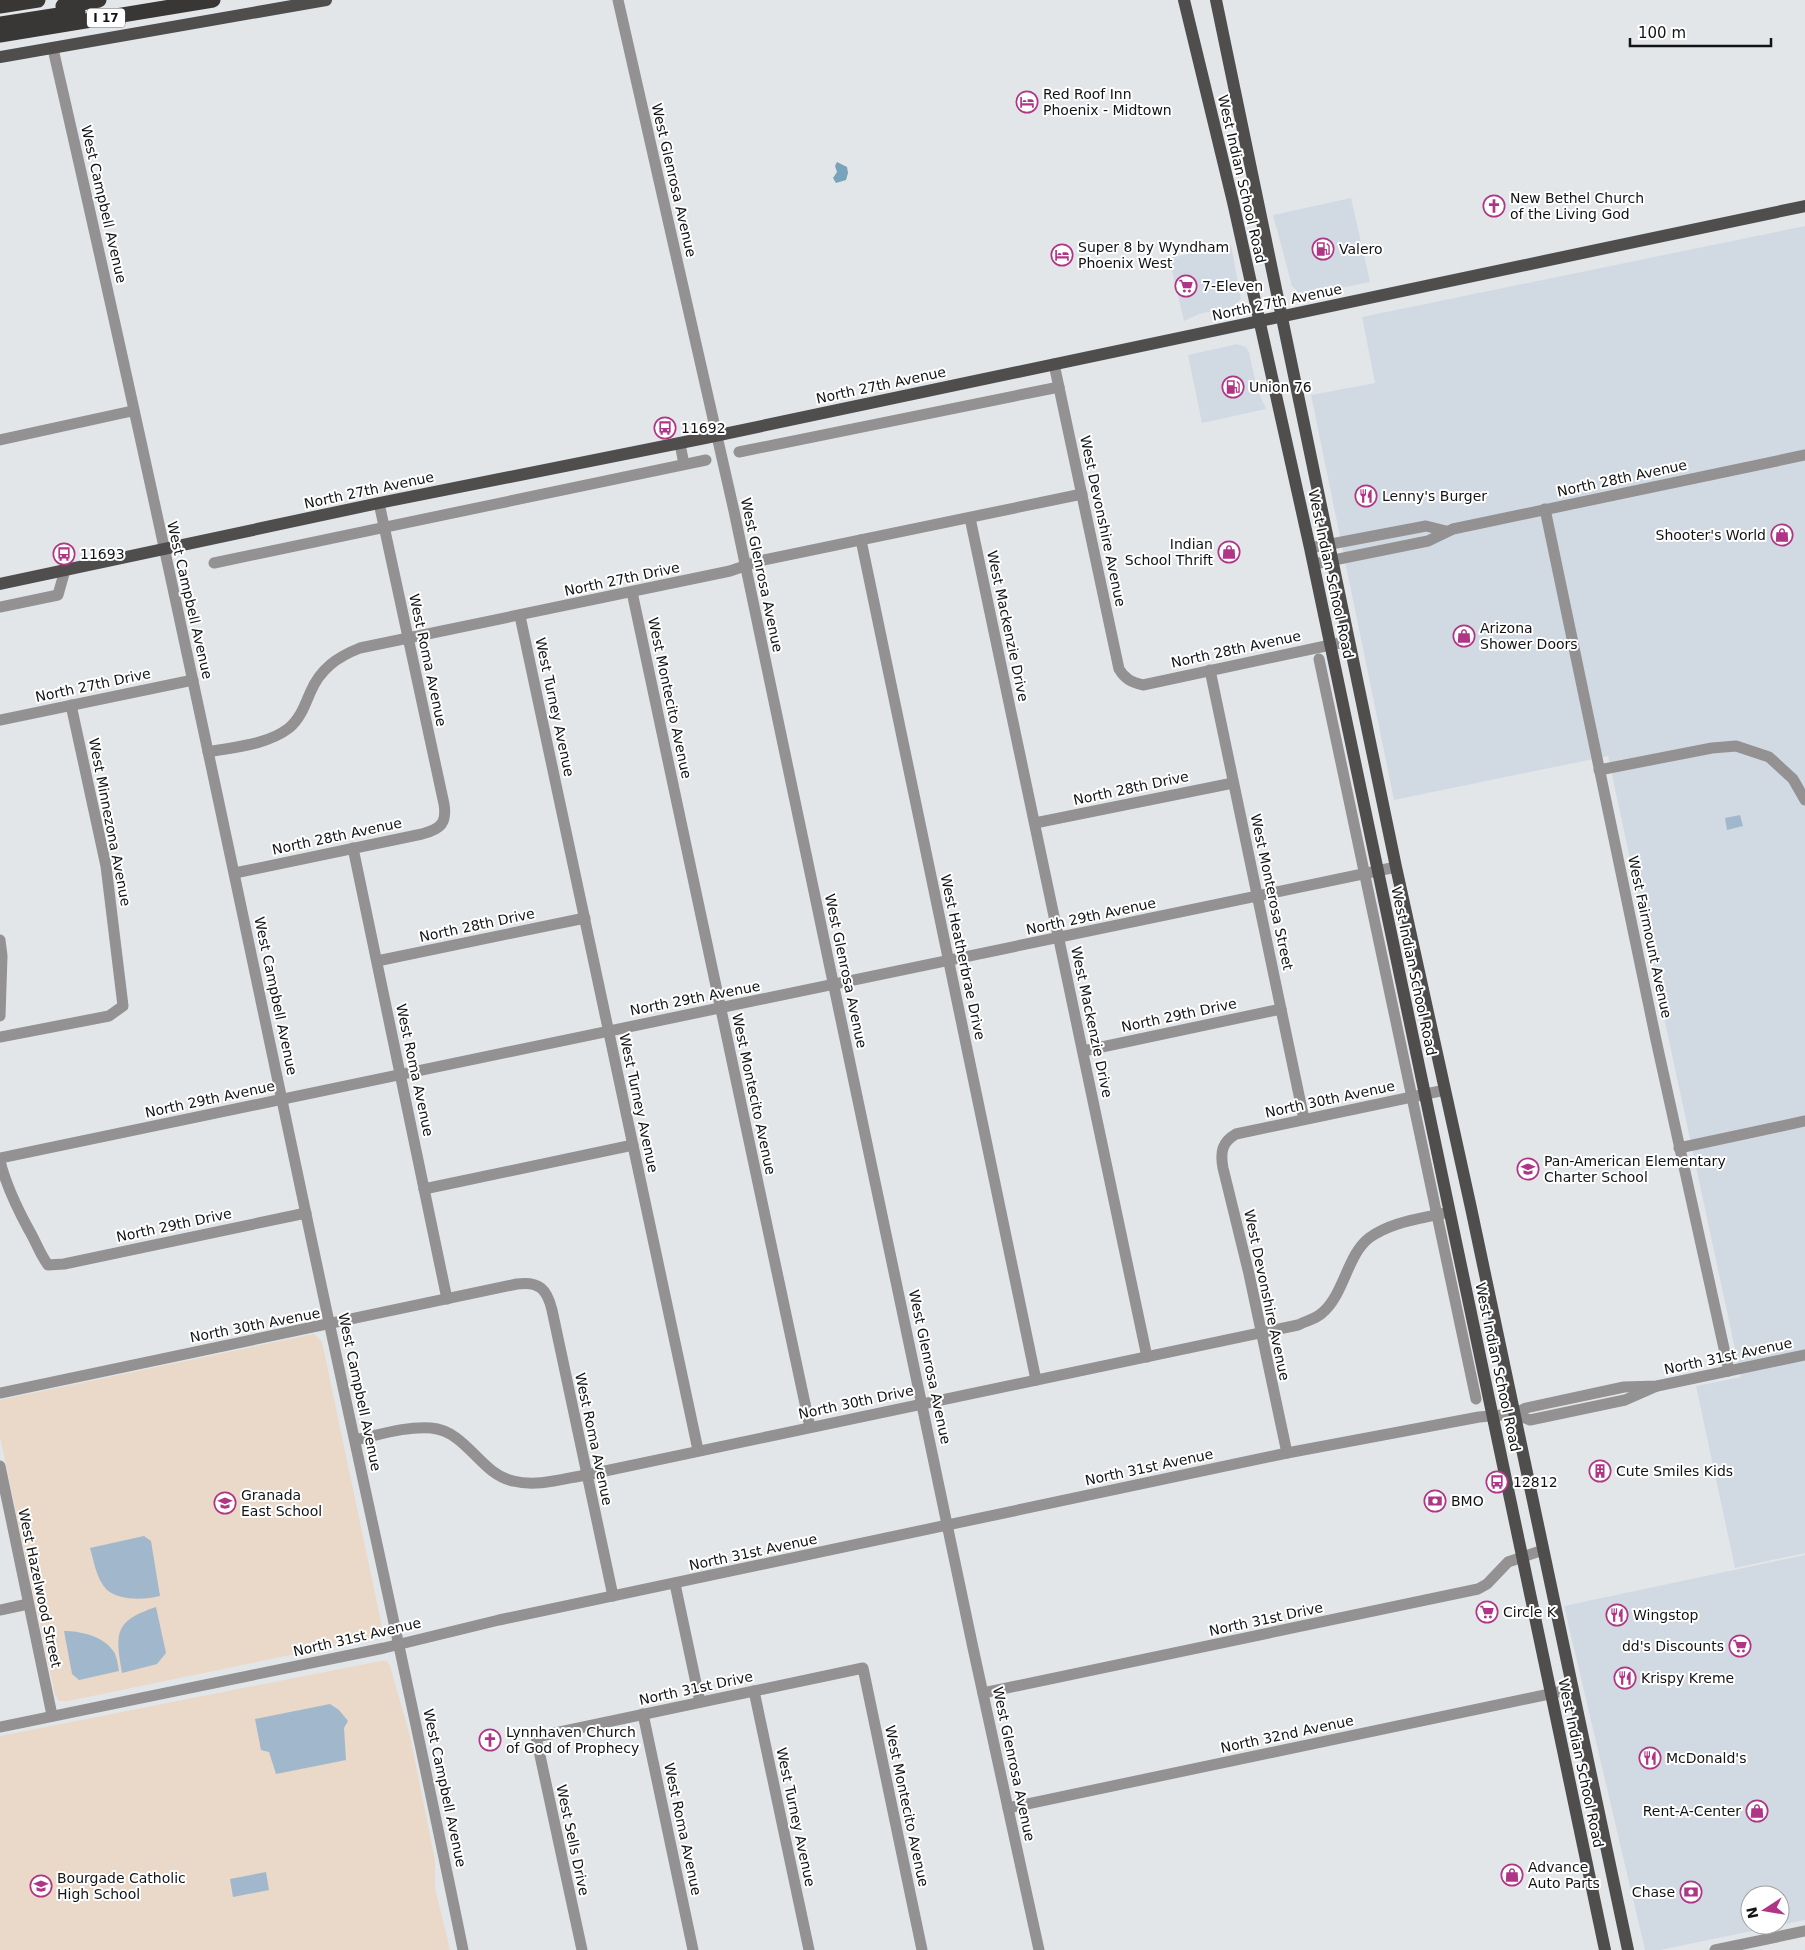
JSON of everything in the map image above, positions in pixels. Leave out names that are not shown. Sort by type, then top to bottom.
[{"type":"highway","points":[[0,6],[38,0]]},
{"type":"highway","points":[[0,16],[98,0]]},
{"type":"highway","points":[[0,24],[151,0]]},
{"type":"highway","name":"I 17","points":[[0,35],[213,0]]},
{"type":"main road","points":[[0,58],[326,0]]},
{"type":"main road","name":"West Indian School Road","points":[[1184,0],[1260,322],[1314,564],[1378,871],[1418,1096],[1443,1214],[1492,1416],[1605,1950]]},
{"type":"main road","name":"West Indian School Road","points":[[1216,0],[1396,867],[1628,1950]]},
{"type":"main road","name":"North 27th Avenue","points":[[0,584],[379,503],[680,444],[1805,206]]},
{"type":"street","name":"West Glenrosa Avenue","points":[[618,0],[745,566],[1039,1950]]},
{"type":"street","name":"West Campbell Avenue","points":[[53,49],[117,328],[132,411],[235,873],[464,1950]]},
{"type":"street","name":"West Devonshire Avenue","points":[[1054,364],[1118,669],[1129,681]]},
{"type":"street","points":[[739,452],[1059,387]]},
{"type":"street","points":[[0,440],[132,411]]},
{"type":"street","points":[[756,427],[760,448]]},
{"type":"street","points":[[680,444],[684,464]]},
{"type":"street","name":"North 28th Avenue","points":[[1314,564],[1428,541],[1446,531],[1545,509],[1805,455]]},
{"type":"street","points":[[214,563],[706,460]]},
{"type":"street","name":"North 27th Drive","points":[[208,752],[266,740],[278,735],[296,720],[318,676],[337,658],[360,648],[520,616],[861,540],[1082,494]]},
{"type":"street","name":"West Roma Avenue","points":[[379,503],[444,804],[446,815],[444,824]]},
{"type":"street","name":"West Fairmount Avenue","points":[[1545,509],[1679,1148],[1729,1371]]},
{"type":"street","name":"West Mackenzie Drive","points":[[970,518],[1147,1357]]},
{"type":"street","name":"North 28th Avenue","points":[[1310,548],[1426,526],[1446,531]]},
{"type":"street","name":"West Heatherbrae Drive","points":[[861,540],[1036,1380]]},
{"type":"street","points":[[0,607],[58,595],[65,570]]},
{"type":"street","name":"West Montecito Avenue","points":[[632,592],[810,1427]]},
{"type":"street","name":"West Turney Avenue","points":[[520,616],[698,1450]]},
{"type":"street","name":"North 28th Avenue","points":[[1129,681],[1143,685],[1349,641]]},
{"type":"street","name":"West Indian School Road","points":[[1319,659],[1365,874],[1418,1096]]},
{"type":"street","name":"West Monterosa Street","points":[[1210,670],[1304,1120]]},
{"type":"street","name":"North 27th Drive","points":[[0,720],[193,680]]},
{"type":"street","name":"West Minnezona Avenue","points":[[0,1038],[109,1016],[123,1006],[106,866],[71,705]]},
{"type":"street","points":[[1599,770],[1712,748],[1736,746],[1769,757],[1793,779],[1805,800]]},
{"type":"street","name":"North 28th Drive","points":[[1035,823],[1233,783]]},
{"type":"street","name":"North 28th Avenue","points":[[235,873],[431,832],[444,824]]},
{"type":"street","name":"West Roma Avenue","points":[[353,848],[447,1299]]},
{"type":"street","name":"North 29th Avenue","points":[[0,1159],[1396,867]]},
{"type":"street","name":"North 28th Drive","points":[[376,961],[585,918]]},
{"type":"street","points":[[0,940],[2,956],[0,1016]]},
{"type":"street","name":"North 29th Drive","points":[[1083,1051],[1281,1009]]},
{"type":"street","name":"North 30th Avenue","points":[[1224,1143],[1236,1134],[1445,1090]]},
{"type":"street","points":[[1679,1148],[1805,1121]]},
{"type":"street","name":"West Devonshire Avenue","points":[[1224,1143],[1221,1158],[1262,1334],[1287,1453]]},
{"type":"street","points":[[424,1189],[633,1145]]},
{"type":"street","name":"North 29th Drive","points":[[0,1159],[4,1178],[20,1214],[41,1256],[48,1265],[64,1264],[306,1213]]},
{"type":"street","name":"West Indian School Road","points":[[1443,1214],[1476,1399]]},
{"type":"street","name":"North 30th Drive","points":[[355,1440],[408,1429],[432,1428],[453,1435],[490,1471],[511,1481],[544,1483],[586,1475],[1298,1325],[1322,1314],[1334,1299],[1351,1264],[1367,1240],[1397,1224],[1443,1214]]},
{"type":"street","name":"North 30th Avenue","points":[[0,1393],[524,1283],[532,1283],[544,1288]]},
{"type":"street","name":"West Roma Avenue","points":[[544,1288],[552,1310],[613,1596]]},
{"type":"street","name":"North 31st Avenue","points":[[0,1727],[399,1644],[613,1596],[1287,1453],[1478,1417],[1514,1414],[1530,1420],[1625,1400],[1657,1386],[1805,1355]]},
{"type":"street","name":"West Hazelwood Street","points":[[0,1466],[52,1716]]},
{"type":"street","name":"North 31st Drive","points":[[983,1693],[1478,1589],[1487,1584],[1508,1562],[1543,1550]]},
{"type":"street","points":[[675,1584],[700,1702]]},
{"type":"street","points":[[0,1610],[28,1604]]},
{"type":"street","name":"West Montecito Avenue","points":[[863,1668],[922,1950]]},
{"type":"street","name":"North 31st Drive","points":[[536,1737],[863,1668]]},
{"type":"street","name":"North 32nd Avenue","points":[[1008,1808],[1573,1689]]},
{"type":"street","name":"West Turney Avenue","points":[[754,1691],[809,1950]]},
{"type":"street","name":"West Roma Avenue","points":[[643,1714],[693,1950]]},
{"type":"street","name":"West Sells Drive","points":[[536,1737],[582,1950]]},
{"type":"street","points":[[1715,1950],[1805,1932]]},
{"type":"shaded area","points":[[837,162],[847,167],[848,173],[846,180],[836,183],[833,178],[837,172],[835,166]]},
{"type":"shaded area","points":[[1351,198],[1370,282],[1306,295],[1300,294],[1292,286],[1273,215]]},
{"type":"shaded area","points":[[1805,226],[1805,1553],[1735,1568],[1696,1386],[1741,1377],[1608,756],[1394,800],[1311,395],[1375,383],[1362,317]]},
{"type":"shaded area","points":[[1231,245],[1241,299],[1232,307],[1199,314],[1184,321],[1169,258]]},
{"type":"shaded area","points":[[1237,344],[1246,347],[1249,352],[1257,389],[1266,409],[1202,423],[1188,355]]},
{"type":"shaded area","points":[[1740,815],[1743,826],[1727,830],[1725,818]]},
{"type":"shaded area","points":[[314,1334],[322,1342],[382,1630],[373,1638],[68,1701],[59,1701],[55,1695],[0,1437],[0,1400]]},
{"type":"shaded area","points":[[144,1536],[151,1541],[160,1596],[132,1599],[111,1593],[100,1580],[90,1548]]},
{"type":"shaded area","points":[[1805,1555],[1805,1920],[1790,1923],[1790,1885],[1740,1885],[1740,1933],[1660,1950],[1645,1950],[1564,1606]]},
{"type":"shaded area","points":[[156,1607],[166,1653],[157,1664],[122,1673],[118,1648],[121,1630],[125,1623],[132,1618]]},
{"type":"shaded area","points":[[64,1631],[84,1633],[104,1642],[115,1654],[119,1671],[79,1680],[72,1674]]},
{"type":"shaded area","points":[[387,1661],[390,1666],[410,1736],[435,1860],[435,1888],[450,1950],[0,1950],[0,1736]]},
{"type":"shaded area","points":[[330,1704],[339,1710],[348,1721],[344,1728],[346,1760],[276,1774],[269,1752],[261,1750],[255,1719]]},
{"type":"shaded area","points":[[266,1872],[269,1890],[233,1897],[230,1879]]},
{"type":"place","name":"Red Roof Inn Phoenix - Midtown","points":[[1027,102]]},
{"type":"place","name":"New Bethel Church of the Living God","points":[[1494,206]]},
{"type":"place","name":"Valero","points":[[1323,249]]},
{"type":"place","name":"Super 8 by Wyndham Phoenix West","points":[[1062,255]]},
{"type":"place","name":"7-Eleven","points":[[1186,286]]},
{"type":"place","name":"Union 76","points":[[1233,387]]},
{"type":"place","name":"11692","points":[[665,428]]},
{"type":"place","name":"Lenny's Burger","points":[[1366,496]]},
{"type":"place","name":"Shooter's World","points":[[1782,535]]},
{"type":"place","name":"Indian School Thrift","points":[[1229,552]]},
{"type":"place","name":"11693","points":[[64,554]]},
{"type":"place","name":"Arizona Shower Doors","points":[[1464,636]]},
{"type":"place","name":"Pan-American Elementary Charter School","points":[[1528,1169]]},
{"type":"place","name":"Cute Smiles Kids","points":[[1600,1471]]},
{"type":"place","name":"12812","points":[[1497,1482]]},
{"type":"place","name":"BMO","points":[[1435,1501]]},
{"type":"place","name":"Granada East School","points":[[225,1503]]},
{"type":"place","name":"Circle K","points":[[1487,1612]]},
{"type":"place","name":"Wingstop","points":[[1617,1615]]},
{"type":"place","name":"dd's Discounts","points":[[1740,1646]]},
{"type":"place","name":"Krispy Kreme","points":[[1625,1678]]},
{"type":"place","name":"Lynnhaven Church of God of Prophecy","points":[[490,1740]]},
{"type":"place","name":"McDonald's","points":[[1650,1758]]},
{"type":"place","name":"Rent-A-Center","points":[[1757,1811]]},
{"type":"place","name":"Advance Auto Parts","points":[[1512,1875]]},
{"type":"place","name":"Bourgade Catholic High School","points":[[41,1886]]},
{"type":"place","name":"Chase","points":[[1691,1892]]}]
